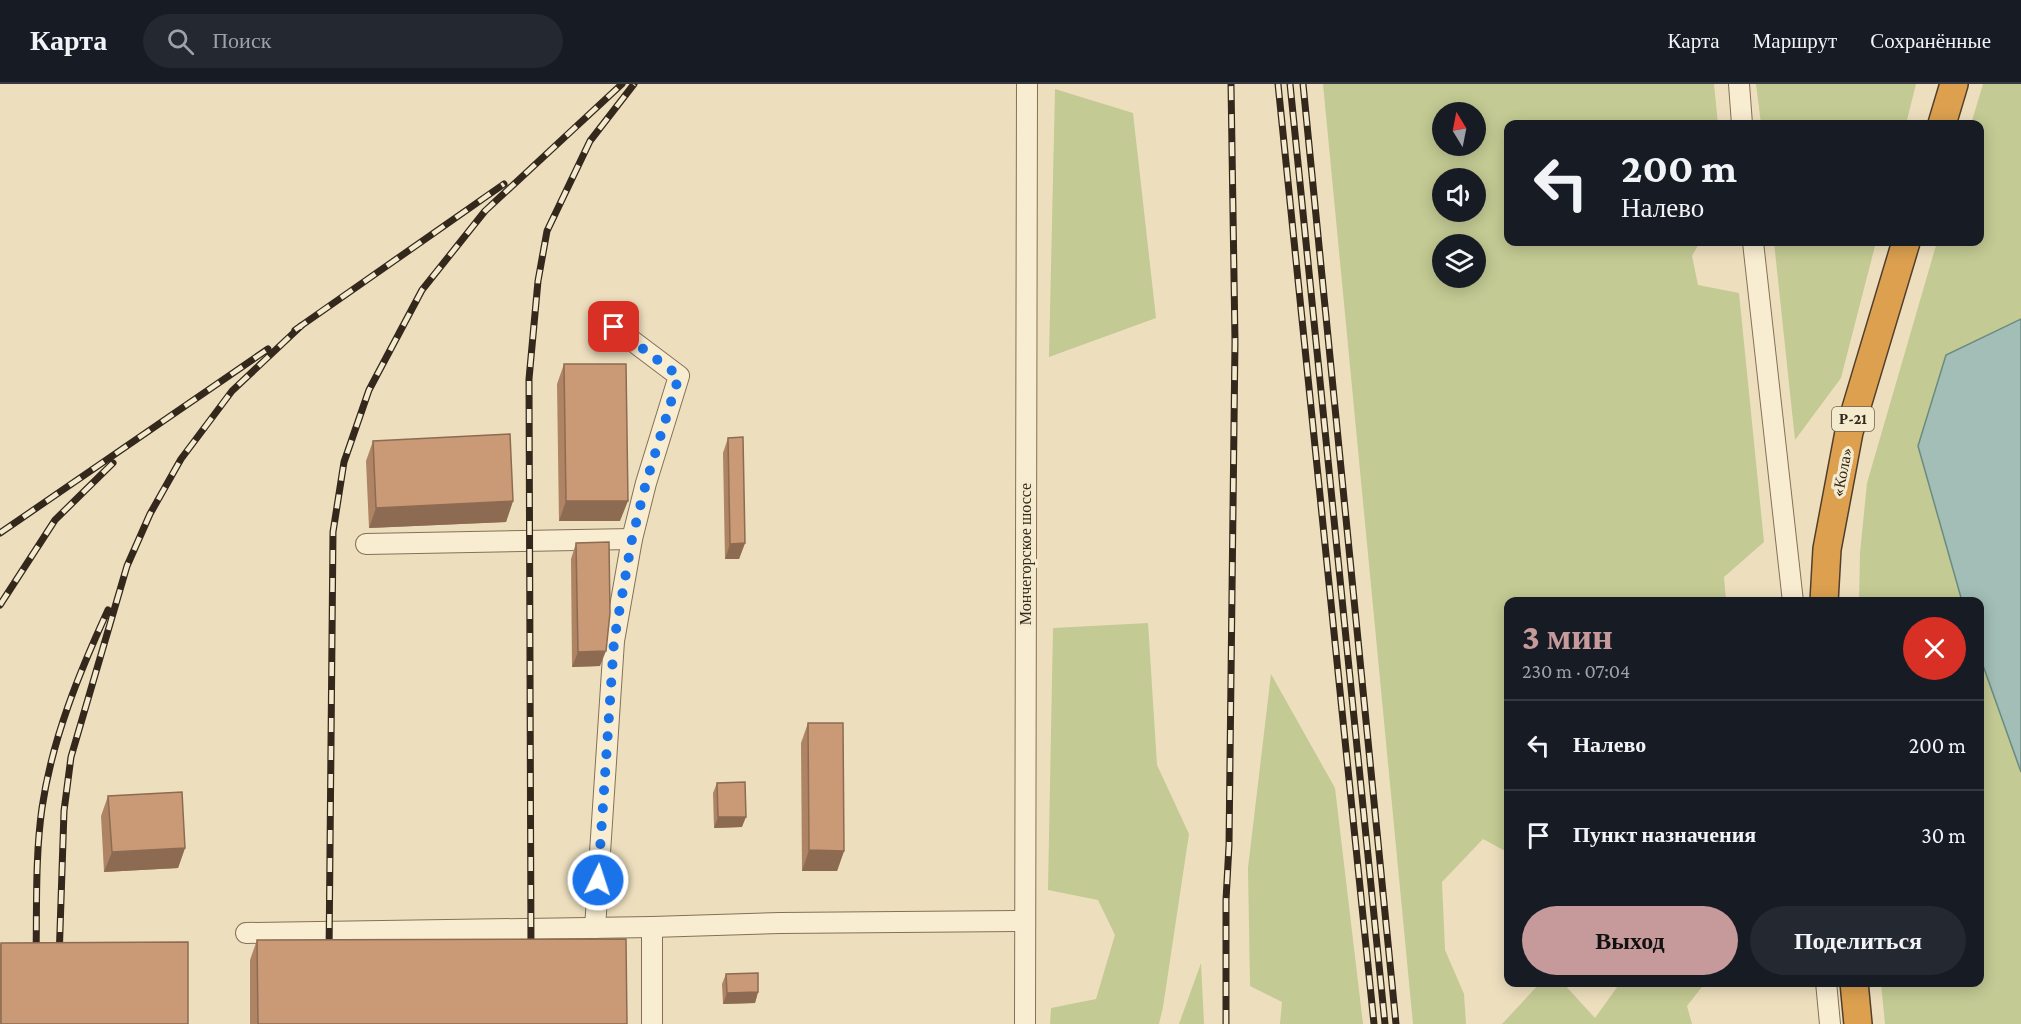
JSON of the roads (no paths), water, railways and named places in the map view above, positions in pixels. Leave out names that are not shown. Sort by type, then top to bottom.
[{"type":"highway","points":[[1943,120],[1954,84]]},
{"type":"highway","name":"«Кола»","points":[[1824,597],[1827,549],[1849,432],[1905,246]]},
{"type":"highway","points":[[1854,987],[1858,1024]]},
{"type":"street","name":"Мончегорское шоссе","points":[[1025,1024],[1027,84]]},
{"type":"street","points":[[1739,84],[1742,120]]},
{"type":"street","points":[[1753,246],[1792,597]]},
{"type":"street","points":[[595,928],[614,641],[632,539],[646,483],[679,376],[614,327]]},
{"type":"street","points":[[366,544],[632,539]]},
{"type":"street","points":[[246,933],[1024,921]]},
{"type":"street","points":[[652,927],[652,1024]]},
{"type":"street","points":[[1826,987],[1830,1024]]},
{"type":"water","points":[[2021,319],[2021,772],[1984,668],[1984,597],[1961,597],[1918,446],[1946,355]]},
{"type":"railway","points":[[329,956],[333,532],[344,462],[369,390],[422,290],[485,211],[622,84]]},
{"type":"railway","points":[[531,955],[529,379],[538,281],[547,231],[590,141],[634,84]]},
{"type":"railway","points":[[1226,1024],[1235,341],[1231,84]]},
{"type":"railway","points":[[1278,84],[1374,1024]]},
{"type":"railway","points":[[1290,84],[1385,1024]]},
{"type":"railway","points":[[1303,84],[1396,1024]]},
{"type":"railway","points":[[295,330],[504,184]]},
{"type":"railway","points":[[59,960],[64,811],[71,757],[127,566],[150,514],[181,459],[232,391],[301,326]]},
{"type":"railway","points":[[0,533],[268,349]]},
{"type":"railway","points":[[0,605],[55,520],[113,463]]},
{"type":"railway","points":[[36,958],[38,845],[42,808],[52,757],[68,707],[108,610]]}]
